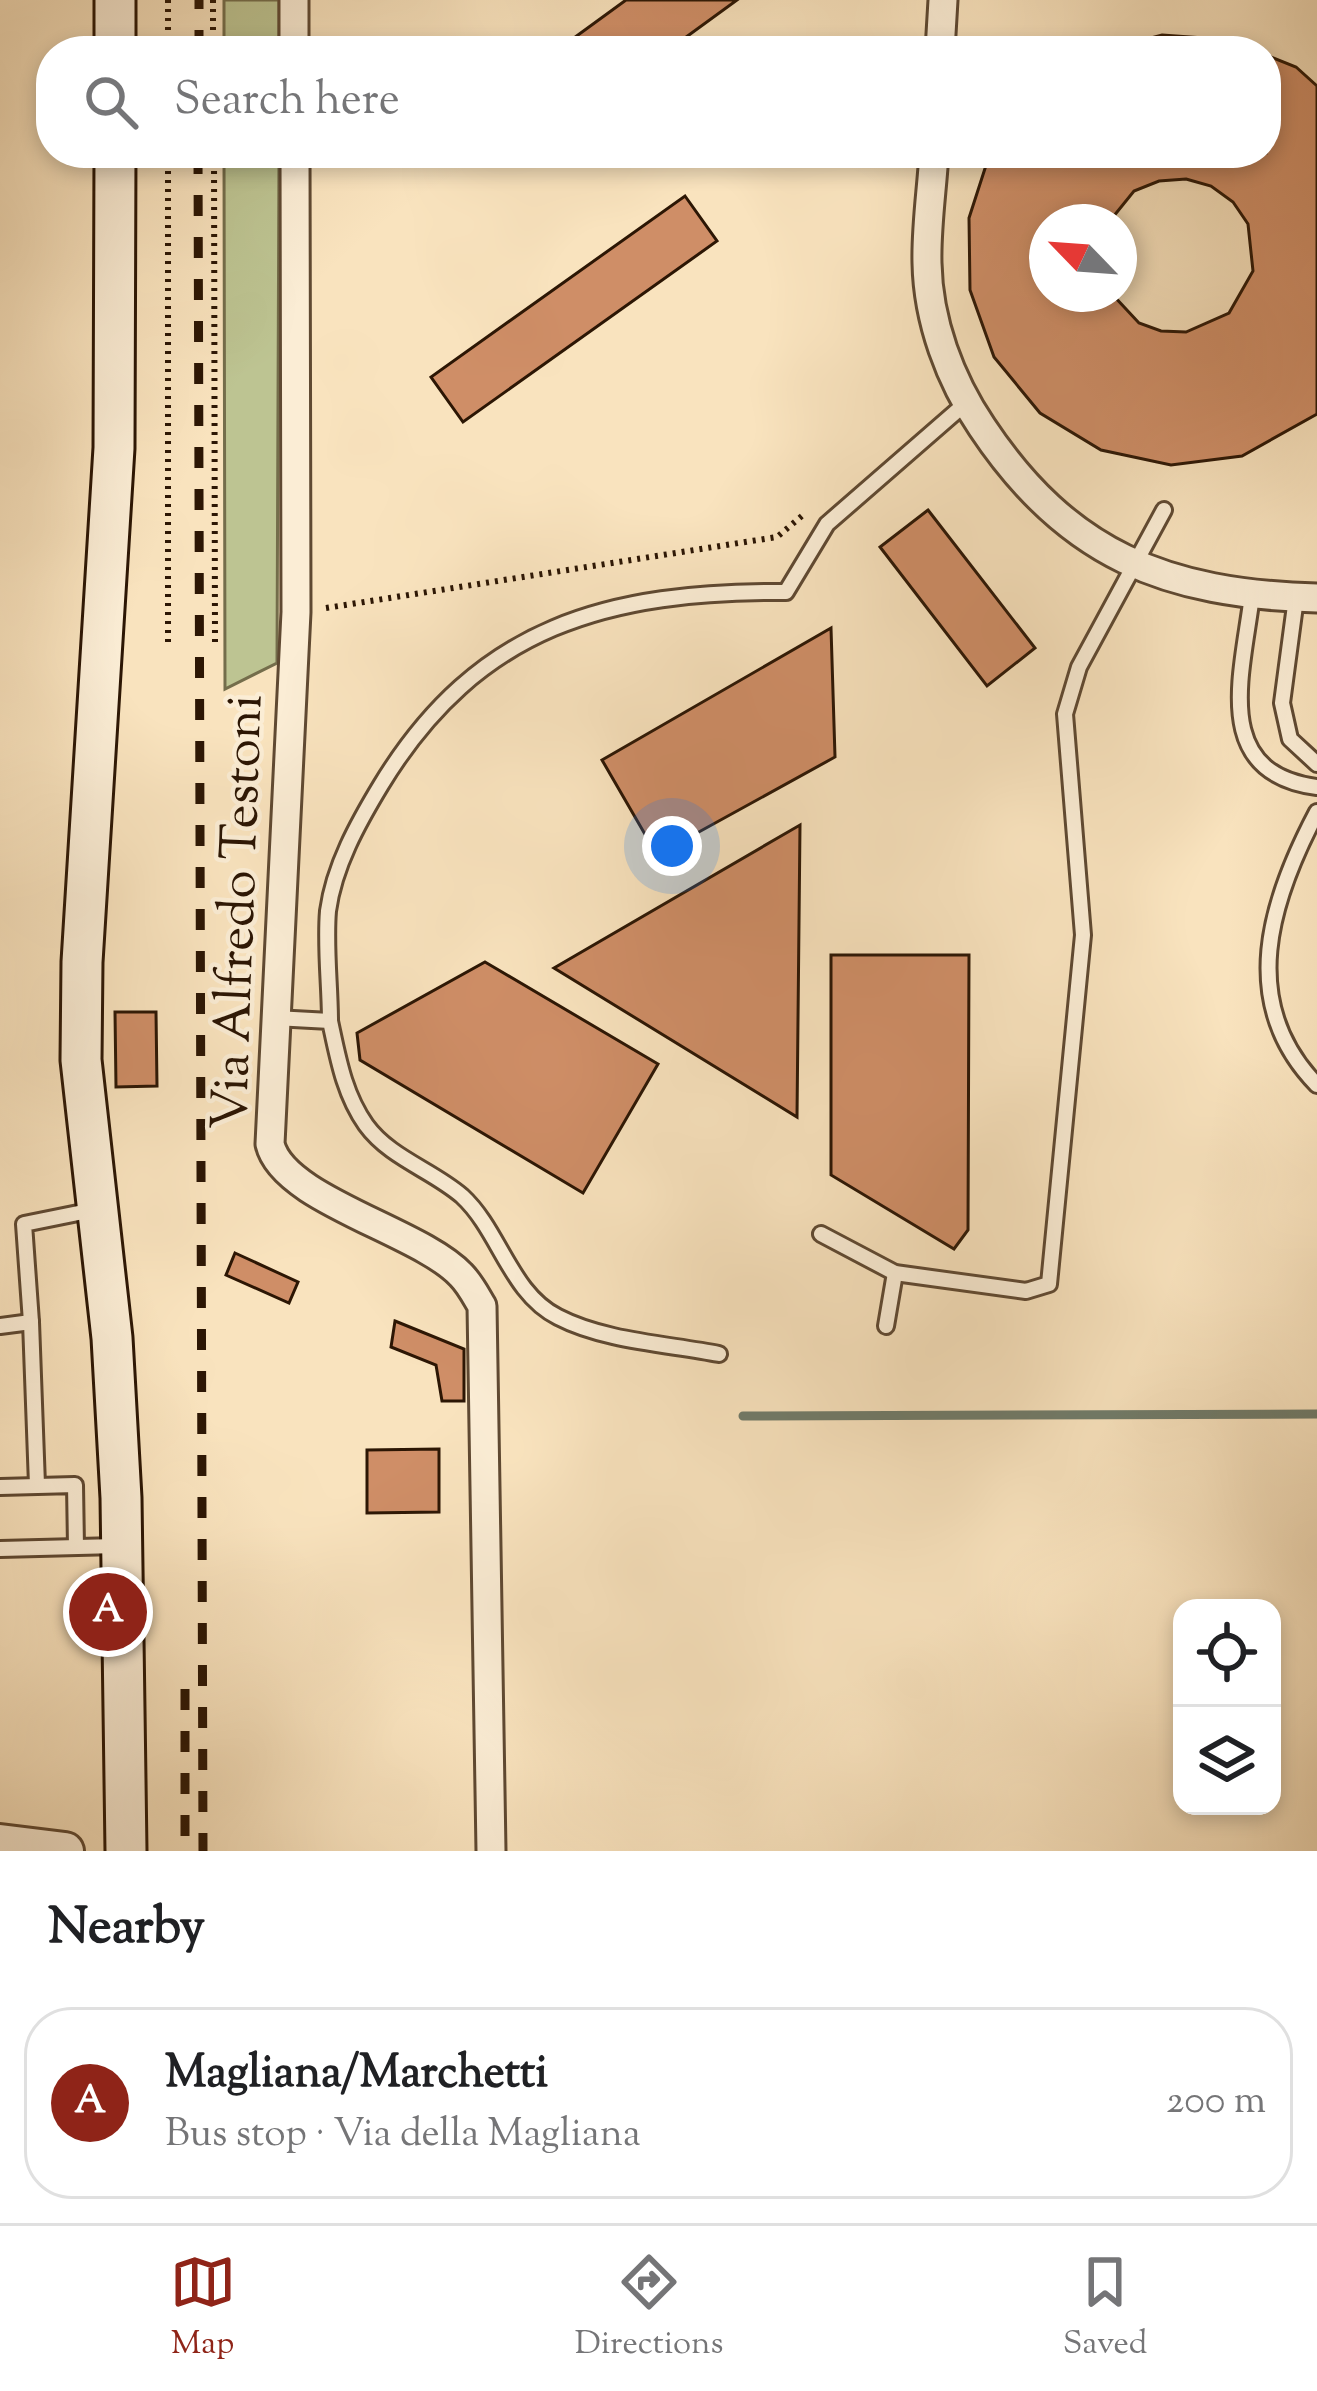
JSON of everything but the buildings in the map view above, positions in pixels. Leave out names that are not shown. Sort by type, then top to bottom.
[{"type":"main road","points":[[115,0],[115,36]]},
{"type":"main road","points":[[115,168],[113,448],[82,962],[81,1060],[112,1339],[122,1546],[126,1851]]},
{"type":"street","points":[[294,0],[294,36]]},
{"type":"street","points":[[941,36],[944,0]]},
{"type":"street","name":"Via Alfredo Testoni","points":[[295,168],[296,612],[269,1132],[278,1164],[436,1257],[461,1275],[482,1306],[491,1851]]},
{"type":"street","points":[[933,168],[927,266],[939,340],[965,403],[1005,461],[1051,514],[1132,562],[1196,586],[1306,598]]},
{"type":"street","points":[[0,1843],[65,1851]]},
{"type":"lane","points":[[719,1354],[577,1325],[530,1296],[462,1196],[392,1150],[367,1125],[342,1078],[330,1021],[328,910],[352,834],[415,729],[465,682],[532,637],[599,608],[702,591],[786,592],[827,524],[965,403]]},
{"type":"lane","points":[[820,1234],[895,1273],[1026,1291],[1048,1283],[1083,935],[1065,714],[1079,667],[1164,510]]},
{"type":"lane","points":[[1252,595],[1238,716],[1249,754],[1287,783],[1317,787]]},
{"type":"lane","points":[[1306,598],[1282,703],[1290,740],[1317,764]]},
{"type":"lane","points":[[1317,812],[1284,874],[1264,956],[1282,1030],[1317,1084]]},
{"type":"lane","points":[[275,1018],[330,1021]]},
{"type":"lane","points":[[37,1485],[24,1224],[95,1209]]},
{"type":"lane","points":[[886,1326],[895,1273]]},
{"type":"lane","points":[[0,1326],[31,1322]]},
{"type":"lane","points":[[0,1487],[75,1486],[76,1547]]},
{"type":"lane","points":[[0,1549],[122,1546]]},
{"type":"path","points":[[168,0],[168,36]]},
{"type":"path","points":[[213,0],[213,36]]},
{"type":"path","points":[[168,168],[168,642]]},
{"type":"path","points":[[214,168],[215,644]]},
{"type":"path","points":[[296,612],[777,537],[813,507]]},
{"type":"green space","points":[[224,0],[279,0],[279,36],[224,36]]},
{"type":"green space","points":[[224,168],[279,168],[277,663],[225,689]]},
{"type":"waterway","points":[[743,1416],[1317,1414]]},
{"type":"railway","points":[[199,0],[199,36]]},
{"type":"railway","points":[[198,168],[203,1851]]},
{"type":"railway","points":[[185,1689],[185,1851]]},
{"type":"place","name":"Magliana/Marchetti","points":[[108,1612]]}]
